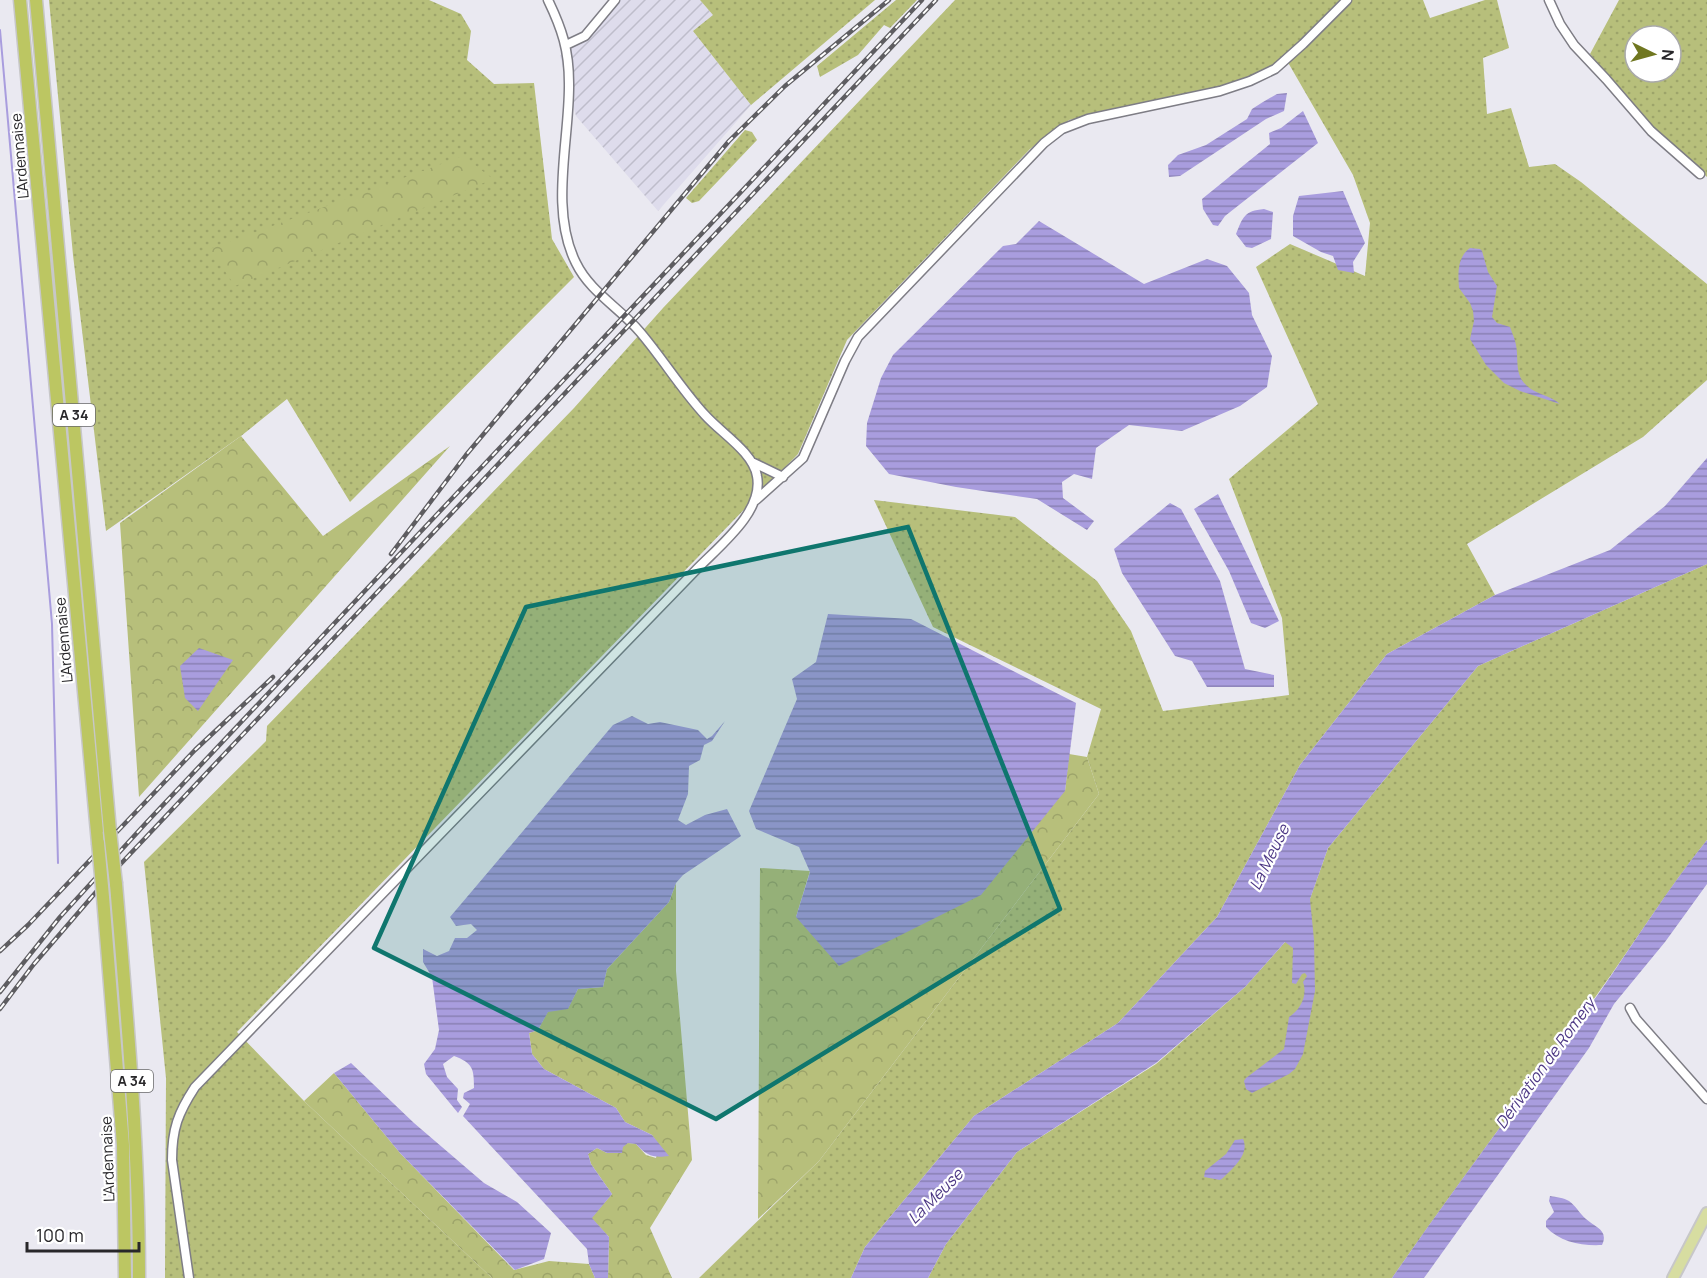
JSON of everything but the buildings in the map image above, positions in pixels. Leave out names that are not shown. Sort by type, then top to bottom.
[{"type":"highway","name":"L'Ardennaise","points":[[20,0],[103,897],[123,1145],[125,1278]]},
{"type":"highway","name":"L'Ardennaise","points":[[36,0],[116,884],[135,1120],[139,1278]]},
{"type":"main road","points":[[1672,1278],[1707,1213]]},
{"type":"street","points":[[548,0],[564,34],[566,45],[569,84],[563,186],[566,232],[575,261],[589,282],[640,333],[691,400],[754,463],[783,477]]},
{"type":"street","points":[[566,45],[585,36],[615,0]]},
{"type":"street","points":[[189,1278],[172,1160],[172,1142],[177,1119],[195,1087],[695,571],[747,516],[756,501],[803,458],[845,361],[858,337],[1044,142],[1062,129],[1088,119],[1220,91],[1250,81],[1275,69],[1347,0]]},
{"type":"street","points":[[1549,0],[1560,24],[1574,45],[1651,131],[1700,174]]},
{"type":"street","points":[[754,463],[758,488],[756,501]]},
{"type":"street","points":[[1630,1008],[1636,1019],[1707,1099]]},
{"type":"highlighted area","points":[[908,527],[1060,909],[716,1119],[374,948],[526,607]]},
{"type":"shaded area","points":[[617,0],[700,0],[713,15],[693,31],[751,105],[658,211],[576,116],[560,56]]},
{"type":"green space","points":[[49,0],[429,0],[461,14],[471,31],[467,60],[494,84],[534,83],[552,239],[574,277],[350,502],[287,399],[241,436],[106,531],[73,255]]},
{"type":"green space","points":[[700,0],[875,0],[751,105],[693,31],[713,15]]},
{"type":"green space","points":[[896,0],[917,0],[890,28],[884,25],[858,55],[820,77],[817,66]]},
{"type":"green space","points":[[955,0],[1423,0],[1430,18],[1485,0],[1497,0],[1509,48],[1483,58],[1487,114],[1511,108],[1529,167],[1555,164],[1581,182],[1707,284],[1707,380],[1643,437],[1467,544],[1495,595],[1387,654],[1300,765],[1217,917],[1118,1023],[974,1116],[865,1247],[851,1278],[699,1278],[819,1161],[1099,794],[1087,757],[1101,709],[933,627],[874,500],[1015,517],[1097,581],[1131,631],[1163,711],[1289,695],[1282,618],[1229,479],[1318,404],[1256,267],[1290,244],[1365,276],[1370,223],[1353,175],[1286,59],[1248,82],[1069,120],[1030,149],[847,340],[798,454],[237,1032],[304,1101],[492,1278],[165,1278],[166,1078],[144,862],[266,741],[267,726],[574,408],[663,308]]},
{"type":"green space","points":[[1619,0],[1707,0],[1707,177],[1645,119],[1590,54]]},
{"type":"green space","points":[[745,130],[752,132],[757,140],[699,201],[692,203],[686,198]]},
{"type":"green space","points":[[463,156],[493,179],[235,286],[210,249]]},
{"type":"green space","points":[[241,436],[323,536],[450,446],[139,797],[120,523]]},
{"type":"green space","points":[[1707,564],[1707,840],[1392,1278],[928,1278],[946,1244],[1017,1152],[1156,1064],[1245,987],[1301,924],[1328,848],[1478,666]]},
{"type":"green space","points":[[1069,754],[1087,757],[1099,794],[819,1161],[758,1219],[760,868],[810,871],[796,917],[1065,791]]},
{"type":"green space","points":[[676,883],[676,971],[692,1160],[650,1228],[672,1278],[608,1278],[609,1237],[591,1218],[612,1194],[591,1164],[588,1154],[597,1148],[607,1153],[628,1143],[636,1144],[646,1155],[656,1158],[659,1146],[652,1135],[625,1122],[616,1108],[544,1069],[532,1054],[529,1033],[538,1030],[548,1011],[568,1008],[578,989],[603,987],[607,969],[669,902]]},
{"type":"green space","points":[[334,1073],[400,1153],[514,1270],[549,1261],[589,1264],[595,1278],[492,1278],[304,1101]]},
{"type":"water","points":[[1287,93],[1284,111],[1266,119],[1180,176],[1169,177],[1168,165],[1178,155],[1206,145],[1247,119],[1252,109],[1277,94]]},
{"type":"water","points":[[1303,111],[1318,143],[1225,216],[1218,226],[1213,225],[1203,209],[1202,199],[1270,144],[1269,133],[1281,128]]},
{"type":"water","points":[[1343,191],[1365,243],[1353,262],[1354,273],[1338,270],[1333,256],[1293,236],[1293,216],[1299,196]]},
{"type":"water","points":[[1264,209],[1273,212],[1271,239],[1252,248],[1246,247],[1236,234],[1241,223],[1248,213]]},
{"type":"water","points":[[1039,221],[1144,284],[1207,259],[1227,266],[1249,293],[1252,315],[1272,356],[1267,387],[1240,406],[1182,431],[1129,425],[1096,448],[1092,479],[1074,474],[1062,482],[1063,498],[1094,521],[1087,530],[1037,499],[889,474],[866,446],[867,423],[881,378],[893,355],[1003,246],[1016,244]]},
{"type":"water","points":[[1470,248],[1482,251],[1488,272],[1497,286],[1492,317],[1497,323],[1510,327],[1516,345],[1520,377],[1531,389],[1560,404],[1520,391],[1504,383],[1486,365],[1470,339],[1474,321],[1473,311],[1459,288],[1458,277],[1463,256]]},
{"type":"water","name":"La Meuse","points":[[1707,458],[1707,564],[1478,666],[1328,848],[1310,899],[1315,991],[1303,1054],[1295,1069],[1252,1093],[1246,1089],[1244,1081],[1246,1078],[1284,1049],[1289,1017],[1300,1007],[1304,997],[1303,982],[1307,976],[1305,973],[1302,974],[1296,984],[1292,983],[1293,948],[1285,942],[1245,987],[1156,1063],[1017,1152],[946,1244],[928,1278],[851,1278],[865,1247],[974,1116],[1118,1023],[1217,917],[1300,765],[1387,654],[1495,595],[1610,550],[1665,506]]},
{"type":"water","points":[[1218,494],[1279,621],[1265,628],[1251,623],[1229,571],[1194,509]]},
{"type":"water","points":[[1170,503],[1181,509],[1220,581],[1245,669],[1274,675],[1274,687],[1207,687],[1192,661],[1175,656],[1122,573],[1114,549]]},
{"type":"water","points":[[828,614],[911,619],[1076,703],[1065,791],[981,895],[839,966],[796,917],[810,872],[799,847],[756,829],[749,811],[797,699],[792,679],[816,662]]},
{"type":"water","points":[[199,648],[233,660],[198,711],[185,698],[180,666]]},
{"type":"water","points":[[632,716],[648,724],[660,722],[698,730],[707,739],[725,721],[712,741],[704,745],[700,760],[689,766],[688,794],[678,820],[686,825],[705,815],[727,809],[741,836],[683,875],[676,883],[669,902],[607,969],[603,987],[578,989],[568,1009],[548,1012],[538,1030],[529,1033],[532,1054],[544,1069],[616,1108],[625,1122],[652,1135],[669,1156],[651,1155],[636,1144],[628,1143],[623,1147],[622,1153],[607,1153],[597,1148],[588,1154],[591,1164],[612,1194],[592,1218],[609,1237],[608,1278],[595,1278],[589,1264],[587,1249],[463,1116],[470,1104],[463,1098],[464,1093],[474,1088],[473,1071],[469,1064],[454,1056],[443,1064],[447,1077],[458,1089],[457,1100],[462,1107],[458,1113],[426,1074],[424,1064],[435,1049],[439,1030],[432,977],[423,962],[423,949],[437,956],[449,951],[455,938],[467,938],[477,930],[471,924],[456,926],[450,917],[613,725]]},
{"type":"water","points":[[1707,840],[1707,884],[1665,942],[1614,1004],[1589,1048],[1424,1278],[1392,1278],[1599,993],[1665,896]]},
{"type":"water","points":[[351,1063],[414,1123],[484,1183],[517,1202],[551,1233],[544,1259],[515,1270],[400,1153],[334,1073]]},
{"type":"water","points":[[1243,1139],[1245,1145],[1242,1155],[1223,1178],[1220,1180],[1204,1177],[1205,1171],[1226,1154],[1235,1140]]},
{"type":"water","points":[[1550,1196],[1569,1201],[1586,1219],[1600,1229],[1604,1236],[1602,1245],[1586,1245],[1564,1240],[1546,1227],[1546,1221],[1554,1212],[1549,1201]]},
{"type":"waterway","points":[[0,30],[52,624],[58,863]]},
{"type":"railway","points":[[391,554],[466,455],[729,141],[785,86],[889,0]]},
{"type":"railway","points":[[0,992],[60,917],[146,823],[922,0]]},
{"type":"railway","points":[[0,1009],[34,964],[115,870],[936,0]]},
{"type":"railway","points":[[0,951],[28,925],[195,750],[273,677]]},
{"type":"water label","name":"Dérivation de Romery","points":[[1545,1063]]}]
